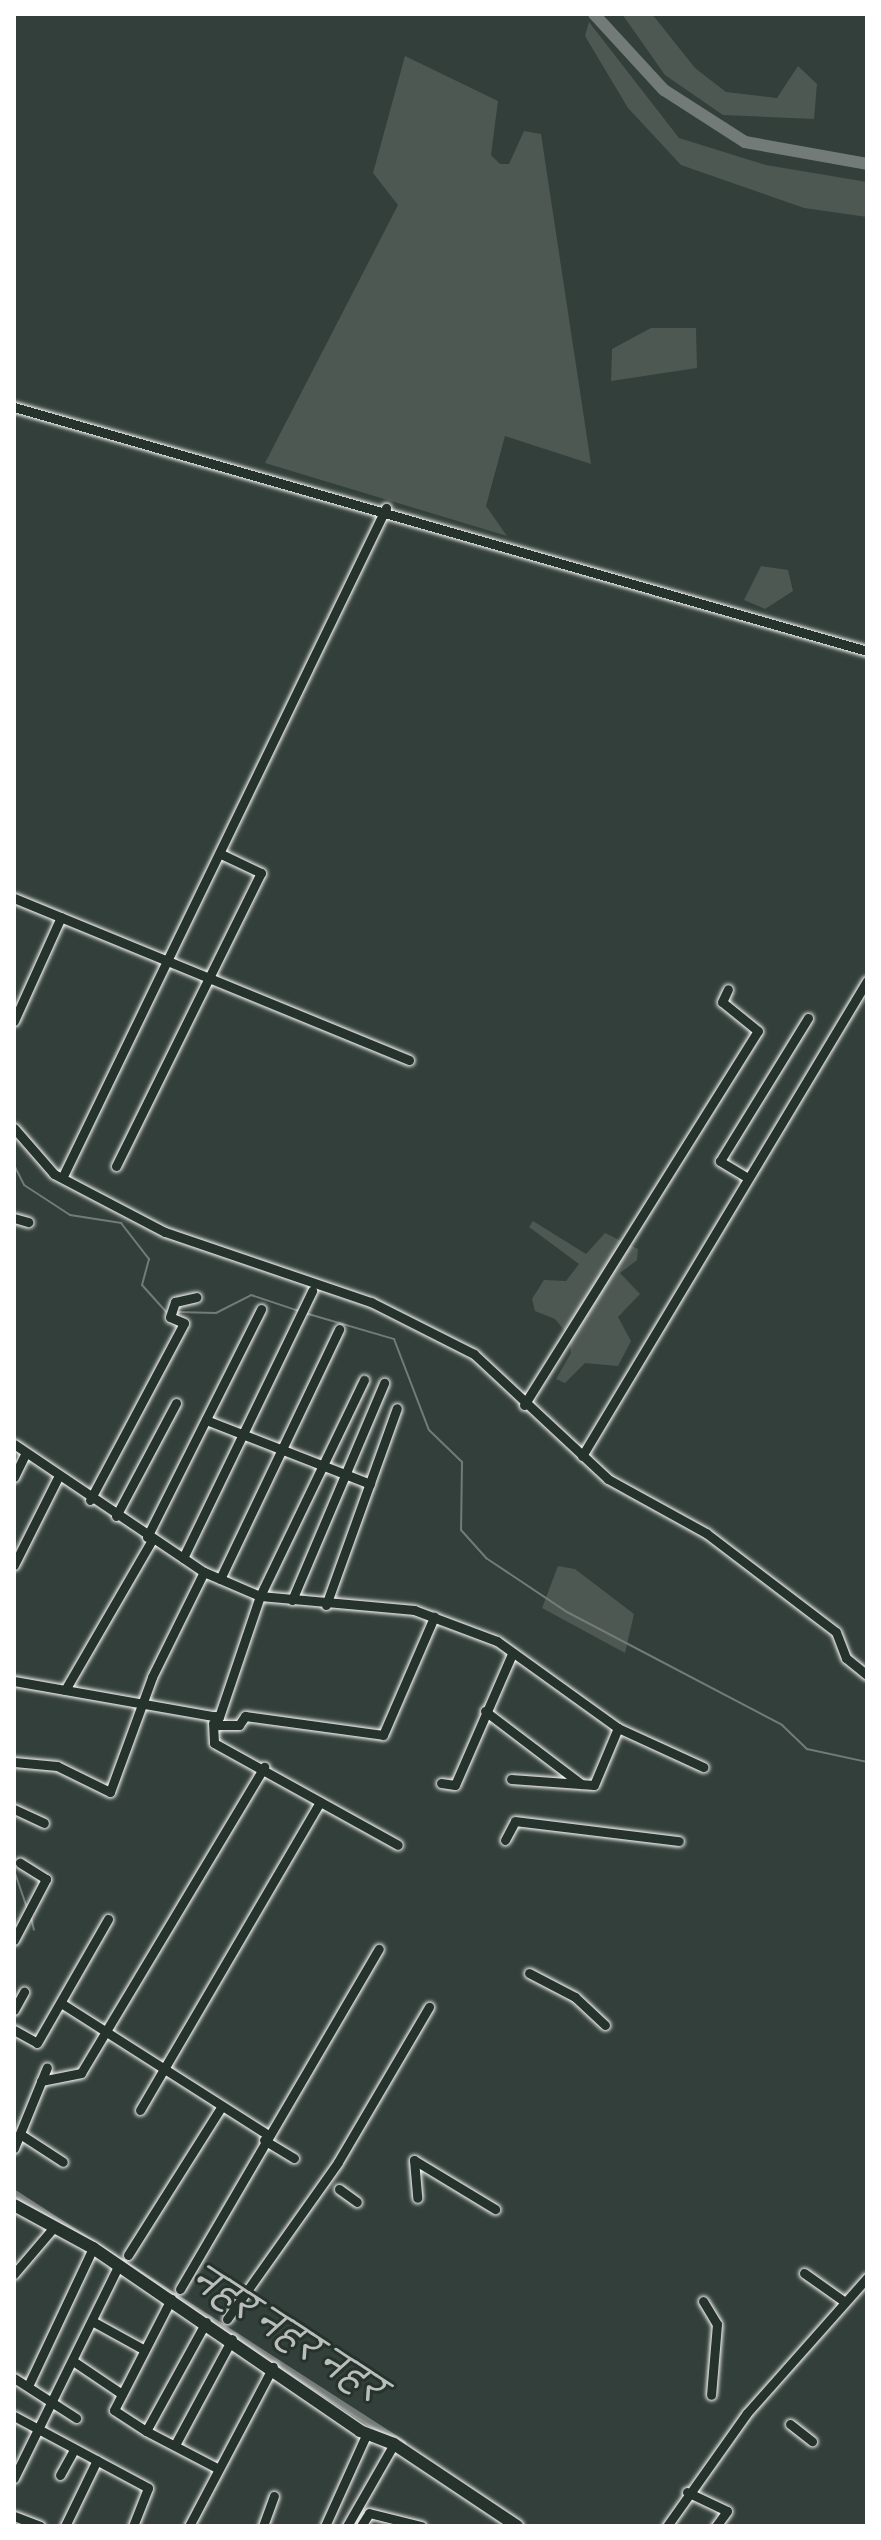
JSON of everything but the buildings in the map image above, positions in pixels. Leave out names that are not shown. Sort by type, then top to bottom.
[{"type":"main road","points":[[14,2205],[93,2248],[123,2260],[171,2299],[367,2433],[394,2444],[517,2526]]},
{"type":"street","points":[[14,407],[386,508],[867,651]]},
{"type":"street","points":[[64,1174],[386,508]]},
{"type":"street","points":[[116,1166],[261,873],[221,854]]},
{"type":"street","points":[[14,898],[409,1060]]},
{"type":"street","points":[[14,1021],[61,917]]},
{"type":"street","points":[[582,1456],[867,981]]},
{"type":"street","points":[[524,1405],[758,1031],[722,1002],[728,989]]},
{"type":"street","points":[[748,1178],[720,1161],[808,1018]]},
{"type":"street","points":[[14,1128],[42,1165],[201,1248],[339,1290],[474,1354],[524,1405],[637,1500],[706,1533],[806,1608],[867,1675]]},
{"type":"street","points":[[14,1218],[28,1222]]},
{"type":"street","points":[[183,1558],[312,1291]]},
{"type":"street","points":[[90,1500],[184,1323],[172,1310],[196,1297]]},
{"type":"street","points":[[65,1690],[149,1538],[261,1309]]},
{"type":"street","points":[[220,1579],[339,1329]]},
{"type":"street","points":[[364,1380],[260,1596],[214,1719],[214,1743],[264,1767],[398,1845]]},
{"type":"street","points":[[292,1600],[384,1383]]},
{"type":"street","points":[[116,1516],[176,1403]]},
{"type":"street","points":[[326,1605],[397,1408]]},
{"type":"street","points":[[206,1420],[370,1484]]},
{"type":"street","points":[[14,1444],[57,1479],[204,1572],[260,1596],[434,1617],[497,1641],[618,1728],[703,1767]]},
{"type":"street","points":[[14,1477],[25,1454]]},
{"type":"street","points":[[14,1565],[57,1479]]},
{"type":"street","points":[[14,1536],[26,1541]]},
{"type":"street","points":[[14,1762],[57,1766],[110,1792],[143,1703],[204,1572]]},
{"type":"street","points":[[14,1681],[143,1703],[239,1725],[245,1716],[383,1735],[434,1617]]},
{"type":"street","points":[[441,1783],[455,1785],[512,1654]]},
{"type":"street","points":[[485,1711],[582,1784]]},
{"type":"street","points":[[511,1779],[594,1785],[618,1728]]},
{"type":"street","points":[[41,2081],[81,2073],[264,1767]]},
{"type":"street","points":[[140,2110],[162,2067],[320,1802]]},
{"type":"street","points":[[14,1809],[44,1823]]},
{"type":"street","points":[[505,1840],[515,1821],[679,1841]]},
{"type":"street","points":[[14,1940],[46,1879],[20,1863]]},
{"type":"street","points":[[14,2030],[37,2043],[108,1919]]},
{"type":"street","points":[[180,2289],[265,2137],[379,1949]]},
{"type":"street","points":[[529,1973],[575,1997],[605,2025]]},
{"type":"street","points":[[14,2010],[24,1992]]},
{"type":"street","points":[[61,2003],[222,2106],[294,2158]]},
{"type":"street","points":[[227,2319],[338,2162],[429,2007]]},
{"type":"street","points":[[14,2148],[47,2067]]},
{"type":"street","points":[[14,2478],[123,2260],[222,2106]]},
{"type":"street","points":[[20,2134],[63,2162]]},
{"type":"street","points":[[417,2198],[414,2160],[495,2209]]},
{"type":"street","points":[[339,2189],[357,2202]]},
{"type":"street","points":[[14,2274],[54,2227]]},
{"type":"street","points":[[28,2386],[93,2248]]},
{"type":"street","points":[[804,2273],[845,2302]]},
{"type":"street","points":[[667,2526],[687,2492],[867,2278]]},
{"type":"street","points":[[171,2299],[143,2349],[113,2414],[176,2443],[217,2468]]},
{"type":"street","points":[[703,2301],[717,2324],[711,2395]]},
{"type":"street","points":[[92,2321],[143,2349]]},
{"type":"street","points":[[146,2431],[206,2322]]},
{"type":"street","points":[[176,2443],[232,2339]]},
{"type":"street","points":[[73,2361],[122,2394]]},
{"type":"street","points":[[189,2526],[273,2367]]},
{"type":"street","points":[[14,2378],[76,2418]]},
{"type":"street","points":[[14,2416],[38,2432],[97,2460],[149,2490],[133,2526]]},
{"type":"street","points":[[790,2424],[812,2441]]},
{"type":"street","points":[[325,2526],[367,2433]]},
{"type":"street","points":[[347,2526],[394,2444]]},
{"type":"street","points":[[60,2475],[74,2450]]},
{"type":"street","points":[[65,2526],[97,2460]]},
{"type":"street","points":[[687,2492],[727,2511],[716,2526]]},
{"type":"street","points":[[263,2526],[274,2496]]},
{"type":"street","points":[[361,2526],[369,2513],[418,2525]]},
{"type":"street","points":[[14,2516],[40,2526]]},
{"type":"shaded area","points":[[622,14],[652,14],[695,68],[726,92],[777,98],[798,66],[817,84],[814,119],[723,115],[665,75]]},
{"type":"shaded area","points":[[589,22],[679,138],[766,165],[867,182],[867,217],[804,208],[681,165],[628,108],[585,36]]},
{"type":"shaded area","points":[[405,56],[498,101],[491,155],[500,164],[509,164],[524,131],[541,134],[591,464],[505,436],[486,506],[507,536],[265,463],[398,205],[373,173]]},
{"type":"shaded area","points":[[651,328],[696,328],[697,368],[611,381],[612,349]]},
{"type":"shaded area","points":[[761,566],[788,570],[793,591],[765,609],[744,600]]},
{"type":"shaded area","points":[[533,1221],[586,1254],[605,1233],[638,1249],[637,1260],[620,1273],[640,1294],[618,1317],[631,1341],[618,1366],[585,1363],[565,1383],[556,1379],[571,1353],[569,1336],[555,1319],[535,1311],[532,1299],[544,1280],[566,1281],[579,1264],[529,1227]]},
{"type":"shaded area","points":[[558,1566],[575,1569],[634,1614],[625,1653],[542,1608]]},
{"type":"waterway","points":[[594,14],[664,90],[745,142],[867,164]]},
{"type":"waterway","points":[[14,1165],[24,1185],[70,1215],[121,1223],[149,1259],[142,1285],[166,1312]]},
{"type":"waterway","points":[[176,1312],[216,1313],[251,1295],[299,1311]]},
{"type":"waterway","points":[[305,1313],[394,1339],[429,1430],[462,1462],[461,1530],[486,1558],[567,1612],[782,1725],[807,1749],[867,1762]]},
{"type":"waterway","points":[[14,1816],[14,1846]]},
{"type":"waterway","points":[[14,1870],[27,1908]]},
{"type":"waterway","points":[[31,1917],[34,1930]]},
{"type":"waterway","name":"नहर नहर नहर","points":[[14,2193],[402,2443]]}]
